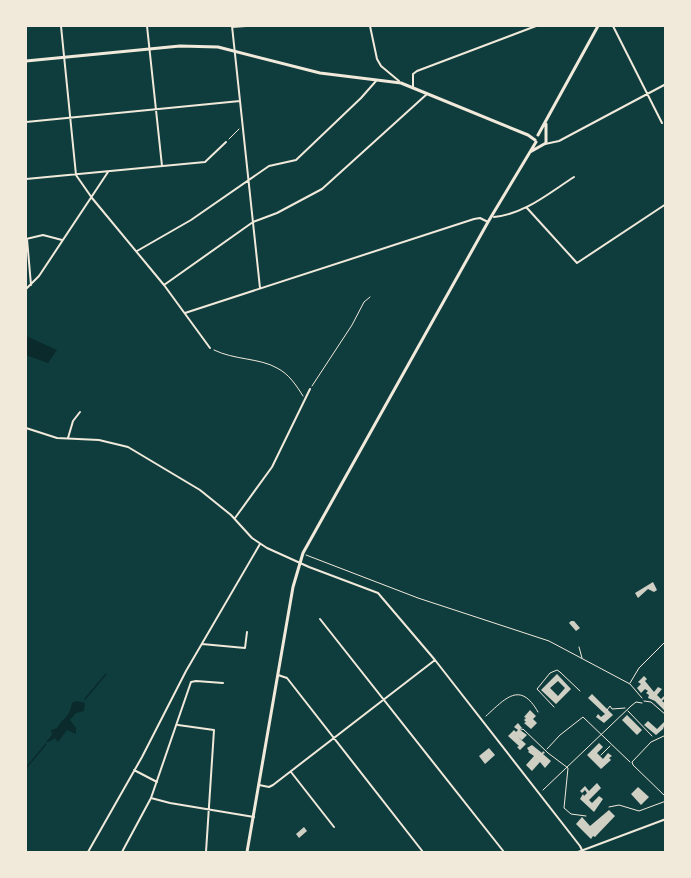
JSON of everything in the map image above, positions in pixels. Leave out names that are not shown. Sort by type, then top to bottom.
[{"type":"street","points":[[61,26],[76,175],[92,198],[164,285],[210,348]]},
{"type":"street","points":[[147,26],[162,167]]},
{"type":"street","points":[[246,26],[232,26],[260,288]]},
{"type":"street","points":[[370,26],[377,59],[381,66],[401,83]]},
{"type":"street","points":[[413,88],[413,74],[417,71],[537,26]]},
{"type":"street","points":[[248,851],[299,563],[598,26]]},
{"type":"street","points":[[613,26],[662,123]]},
{"type":"street","points":[[26,61],[191,45],[235,50],[320,73],[401,83],[528,135],[555,142]]},
{"type":"street","points":[[137,251],[191,220],[269,166],[296,160],[377,80]]},
{"type":"street","points":[[528,153],[555,142],[666,84]]},
{"type":"street","points":[[164,285],[253,222],[276,213],[322,189],[428,93]]},
{"type":"street","points":[[26,122],[240,100]]},
{"type":"street","points":[[543,145],[546,138],[546,118]]},
{"type":"street","points":[[537,138],[543,145]]},
{"type":"street","points":[[26,179],[205,162],[226,142]]},
{"type":"street","points":[[26,289],[32,285],[108,172]]},
{"type":"street","points":[[494,217],[526,208],[574,177]]},
{"type":"street","points":[[526,208],[577,263],[666,204]]},
{"type":"street","points":[[184,313],[474,219],[480,218],[488,222]]},
{"type":"street","points":[[32,285],[26,239],[43,235],[62,240]]},
{"type":"street","points":[[235,518],[272,467],[310,389]]},
{"type":"street","points":[[68,438],[73,421],[80,411]]},
{"type":"street","points":[[26,428],[57,438],[99,440],[128,447],[200,490],[235,518],[260,544],[299,563],[378,593],[435,660],[539,793],[581,852],[666,819]]},
{"type":"street","points":[[88,852],[202,644],[260,544]]},
{"type":"street","points":[[320,619],[504,852]]},
{"type":"street","points":[[202,644],[245,648],[247,632]]},
{"type":"street","points":[[259,785],[270,786],[291,772],[435,660]]},
{"type":"street","points":[[278,675],[287,678],[423,852]]},
{"type":"street","points":[[122,852],[151,798],[191,682],[223,683]]},
{"type":"street","points":[[178,725],[214,730],[206,852]]},
{"type":"street","points":[[134,770],[157,782]]},
{"type":"street","points":[[291,772],[334,827]]},
{"type":"street","points":[[151,798],[254,817]]},
{"type":"lane","points":[[644,701],[651,702],[666,715],[666,719]]},
{"type":"lane","points":[[666,735],[651,742],[634,758],[633,765],[666,797]]},
{"type":"path","points":[[226,142],[242,126]]},
{"type":"path","points":[[310,389],[352,325],[364,302],[370,297]]},
{"type":"path","points":[[210,348],[224,355],[277,368],[293,381],[305,399]]},
{"type":"path","points":[[306,555],[418,598],[549,641],[630,684],[640,696]]},
{"type":"path","points":[[630,684],[639,668],[666,642]]},
{"type":"path","points":[[579,647],[583,660]]},
{"type":"path","points":[[554,707],[537,688],[554,670],[560,672],[580,691]]},
{"type":"path","points":[[481,719],[513,694],[528,698],[538,712]]},
{"type":"path","points":[[539,793],[636,702],[640,704],[644,701]]},
{"type":"path","points":[[607,710],[610,706],[612,709],[625,708],[654,738]]},
{"type":"path","points":[[545,751],[560,735],[583,717],[633,765]]},
{"type":"path","points":[[521,730],[523,729],[545,751],[568,768]]},
{"type":"path","points":[[601,755],[611,745]]},
{"type":"path","points":[[588,748],[591,751]]},
{"type":"path","points":[[568,768],[564,808],[571,814],[586,816]]},
{"type":"path","points":[[609,807],[619,805],[639,811],[666,801]]},
{"type":"water","points":[[26,336],[57,350],[48,363],[26,355]]},
{"type":"water","points":[[76,701],[85,703],[84,711],[76,713],[70,720],[76,728],[76,734],[67,730],[58,742],[55,738],[46,742],[52,735],[51,730],[57,728],[68,715],[72,703]]},
{"type":"building","points":[[653,582],[657,590],[654,592],[648,589],[638,598],[635,593]]},
{"type":"building","points":[[574,621],[580,628],[576,631],[569,623]]},
{"type":"building","points":[[557,674],[571,689],[556,704],[541,690]],"holes":[[[558,681],[565,688],[558,696],[550,688]]]},
{"type":"building","points":[[644,676],[647,679],[645,681],[654,692],[658,687],[662,689],[657,695],[661,699],[666,694],[662,701],[666,704],[666,712],[655,701],[648,698],[649,695],[646,693],[648,691],[645,689],[641,693],[637,688],[641,684],[638,682]]},
{"type":"building","points":[[592,694],[613,715],[604,723],[596,717],[598,714],[601,717],[605,714],[588,698]]},
{"type":"building","points":[[530,710],[536,716],[533,719],[537,723],[531,729],[524,723],[526,718],[524,717]]},
{"type":"building","points":[[627,715],[642,730],[637,735],[622,720]]},
{"type":"building","points":[[666,720],[663,729],[656,735],[644,725],[648,721],[657,729]]},
{"type":"building","points":[[518,723],[522,728],[520,730],[527,735],[522,740],[518,737],[526,744],[520,750],[517,747],[519,746],[508,736],[514,730],[516,732],[518,730],[514,727]]},
{"type":"building","points":[[599,743],[603,747],[597,753],[603,759],[608,753],[612,756],[609,758],[611,760],[601,769],[587,755]]},
{"type":"building","points":[[532,745],[542,753],[543,751],[545,753],[543,754],[551,761],[545,768],[540,762],[532,771],[526,765],[534,756],[528,752],[527,748]]},
{"type":"building","points":[[489,748],[495,755],[485,764],[479,756]]},
{"type":"building","points":[[597,783],[601,788],[589,800],[592,803],[599,796],[603,799],[594,812],[580,799],[583,794],[584,796],[587,793],[585,790],[582,793],[580,791],[585,786],[589,791]]},
{"type":"building","points":[[638,787],[649,797],[641,805],[631,794]]},
{"type":"building","points":[[609,810],[615,816],[591,839],[576,824],[582,817],[590,826]]},
{"type":"building","points":[[304,827],[307,831],[299,838],[296,834]]},
{"type":"waterway","points":[[85,699],[106,674]]},
{"type":"waterway","points":[[26,768],[46,744]]}]
